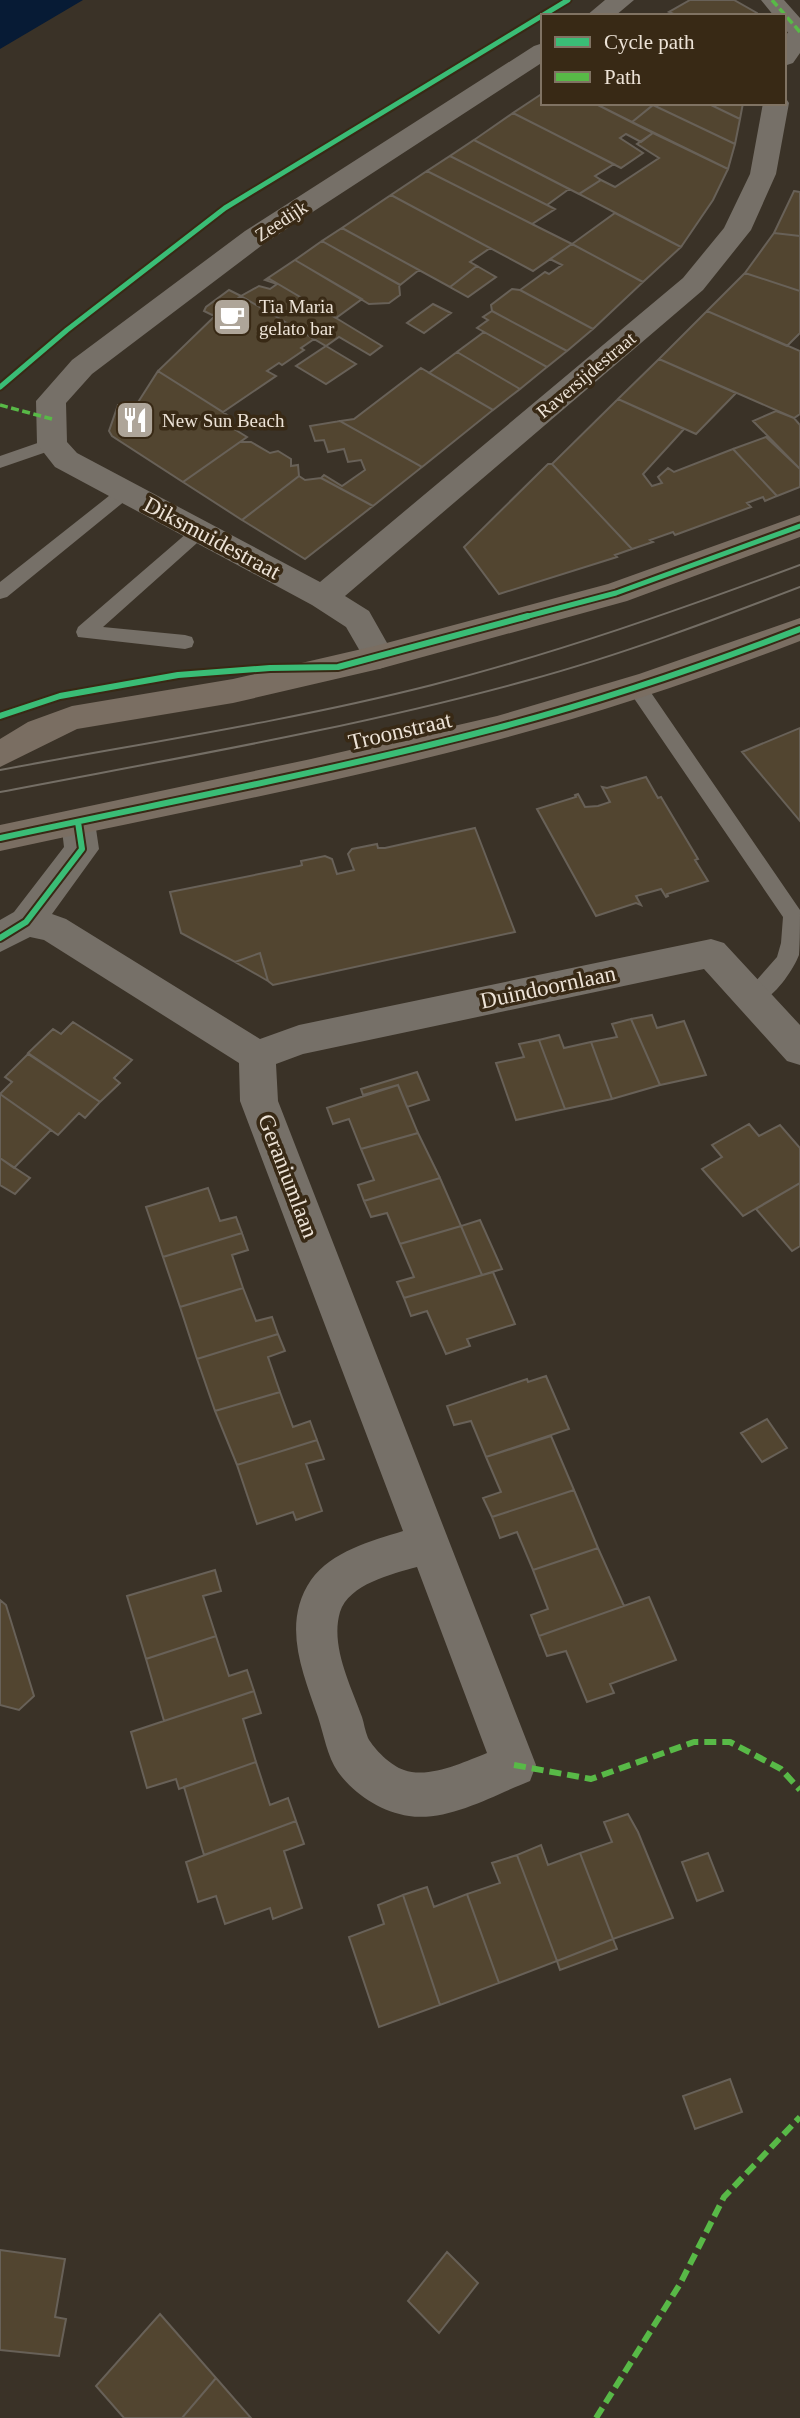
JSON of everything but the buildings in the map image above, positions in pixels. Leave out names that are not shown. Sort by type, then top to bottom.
[{"type":"main road","points":[[2,755],[40,731],[72,718],[233,691],[379,657],[615,593],[800,526]]},
{"type":"main road","name":"Troonstraat","points":[[0,838],[485,731],[636,686],[800,629]]},
{"type":"street","points":[[601,14],[622,0]]},
{"type":"street","points":[[772,0],[784,14]]},
{"type":"street","points":[[786,16],[800,32],[786,55]]},
{"type":"street","name":"Zeedijk","points":[[52,431],[51,401],[82,367],[255,237],[541,52]]},
{"type":"street","name":"Raversijdestraat","points":[[323,597],[693,284],[737,230],[758,186],[763,174],[776,105]]},
{"type":"street","name":"Diksmuidestraat","points":[[52,431],[66,460],[323,597],[358,619],[379,657]]},
{"type":"street","points":[[8,931],[82,849],[78,822]]},
{"type":"street","points":[[8,931],[54,929],[257,1056]]},
{"type":"street","name":"Duindoornlaan","points":[[257,1056],[299,1040],[711,953],[800,1051]]},
{"type":"street","name":"Geraniumlaan","points":[[257,1056],[259,1101],[429,1543],[514,1765],[439,1791],[414,1794],[397,1791],[373,1777],[353,1755],[317,1652],[318,1609],[336,1583],[363,1566],[429,1543]]},
{"type":"lane","points":[[0,462],[52,431]]},
{"type":"lane","points":[[0,592],[125,492]]},
{"type":"lane","points":[[185,642],[85,632],[200,531]]},
{"type":"lane","points":[[636,686],[793,916],[795,938],[784,967],[752,998]]},
{"type":"water","points":[[0,0],[83,0],[0,49]]},
{"type":"tram line","points":[[0,770],[271,721],[432,685],[618,630],[800,565]]},
{"type":"tram line","points":[[0,792],[266,741],[464,697],[632,649],[800,587]]},
{"type":"marked path","points":[[772,0],[784,14]]},
{"type":"marked path","points":[[786,16],[800,32]]},
{"type":"marked path","points":[[0,405],[52,419]]},
{"type":"marked path","points":[[514,1765],[591,1779],[694,1742],[730,1742],[781,1769],[800,1790]]},
{"type":"marked path","points":[[596,2418],[680,2284],[724,2197],[800,2117]]},
{"type":"cycle path","points":[[545,14],[568,0]]},
{"type":"cycle path","points":[[0,387],[67,330],[225,208],[541,16]]},
{"type":"cycle path","points":[[0,716],[60,696],[178,675],[270,668],[338,667],[616,593],[800,526]]},
{"type":"cycle path","points":[[0,838],[311,772],[497,728],[650,683],[800,629]]},
{"type":"cycle path","points":[[0,938],[26,922],[82,849],[78,822]]},
{"type":"place","name":"Tia Maria gelato bar","points":[[232,317]]},
{"type":"place","name":"New Sun Beach","points":[[135,420]]}]
